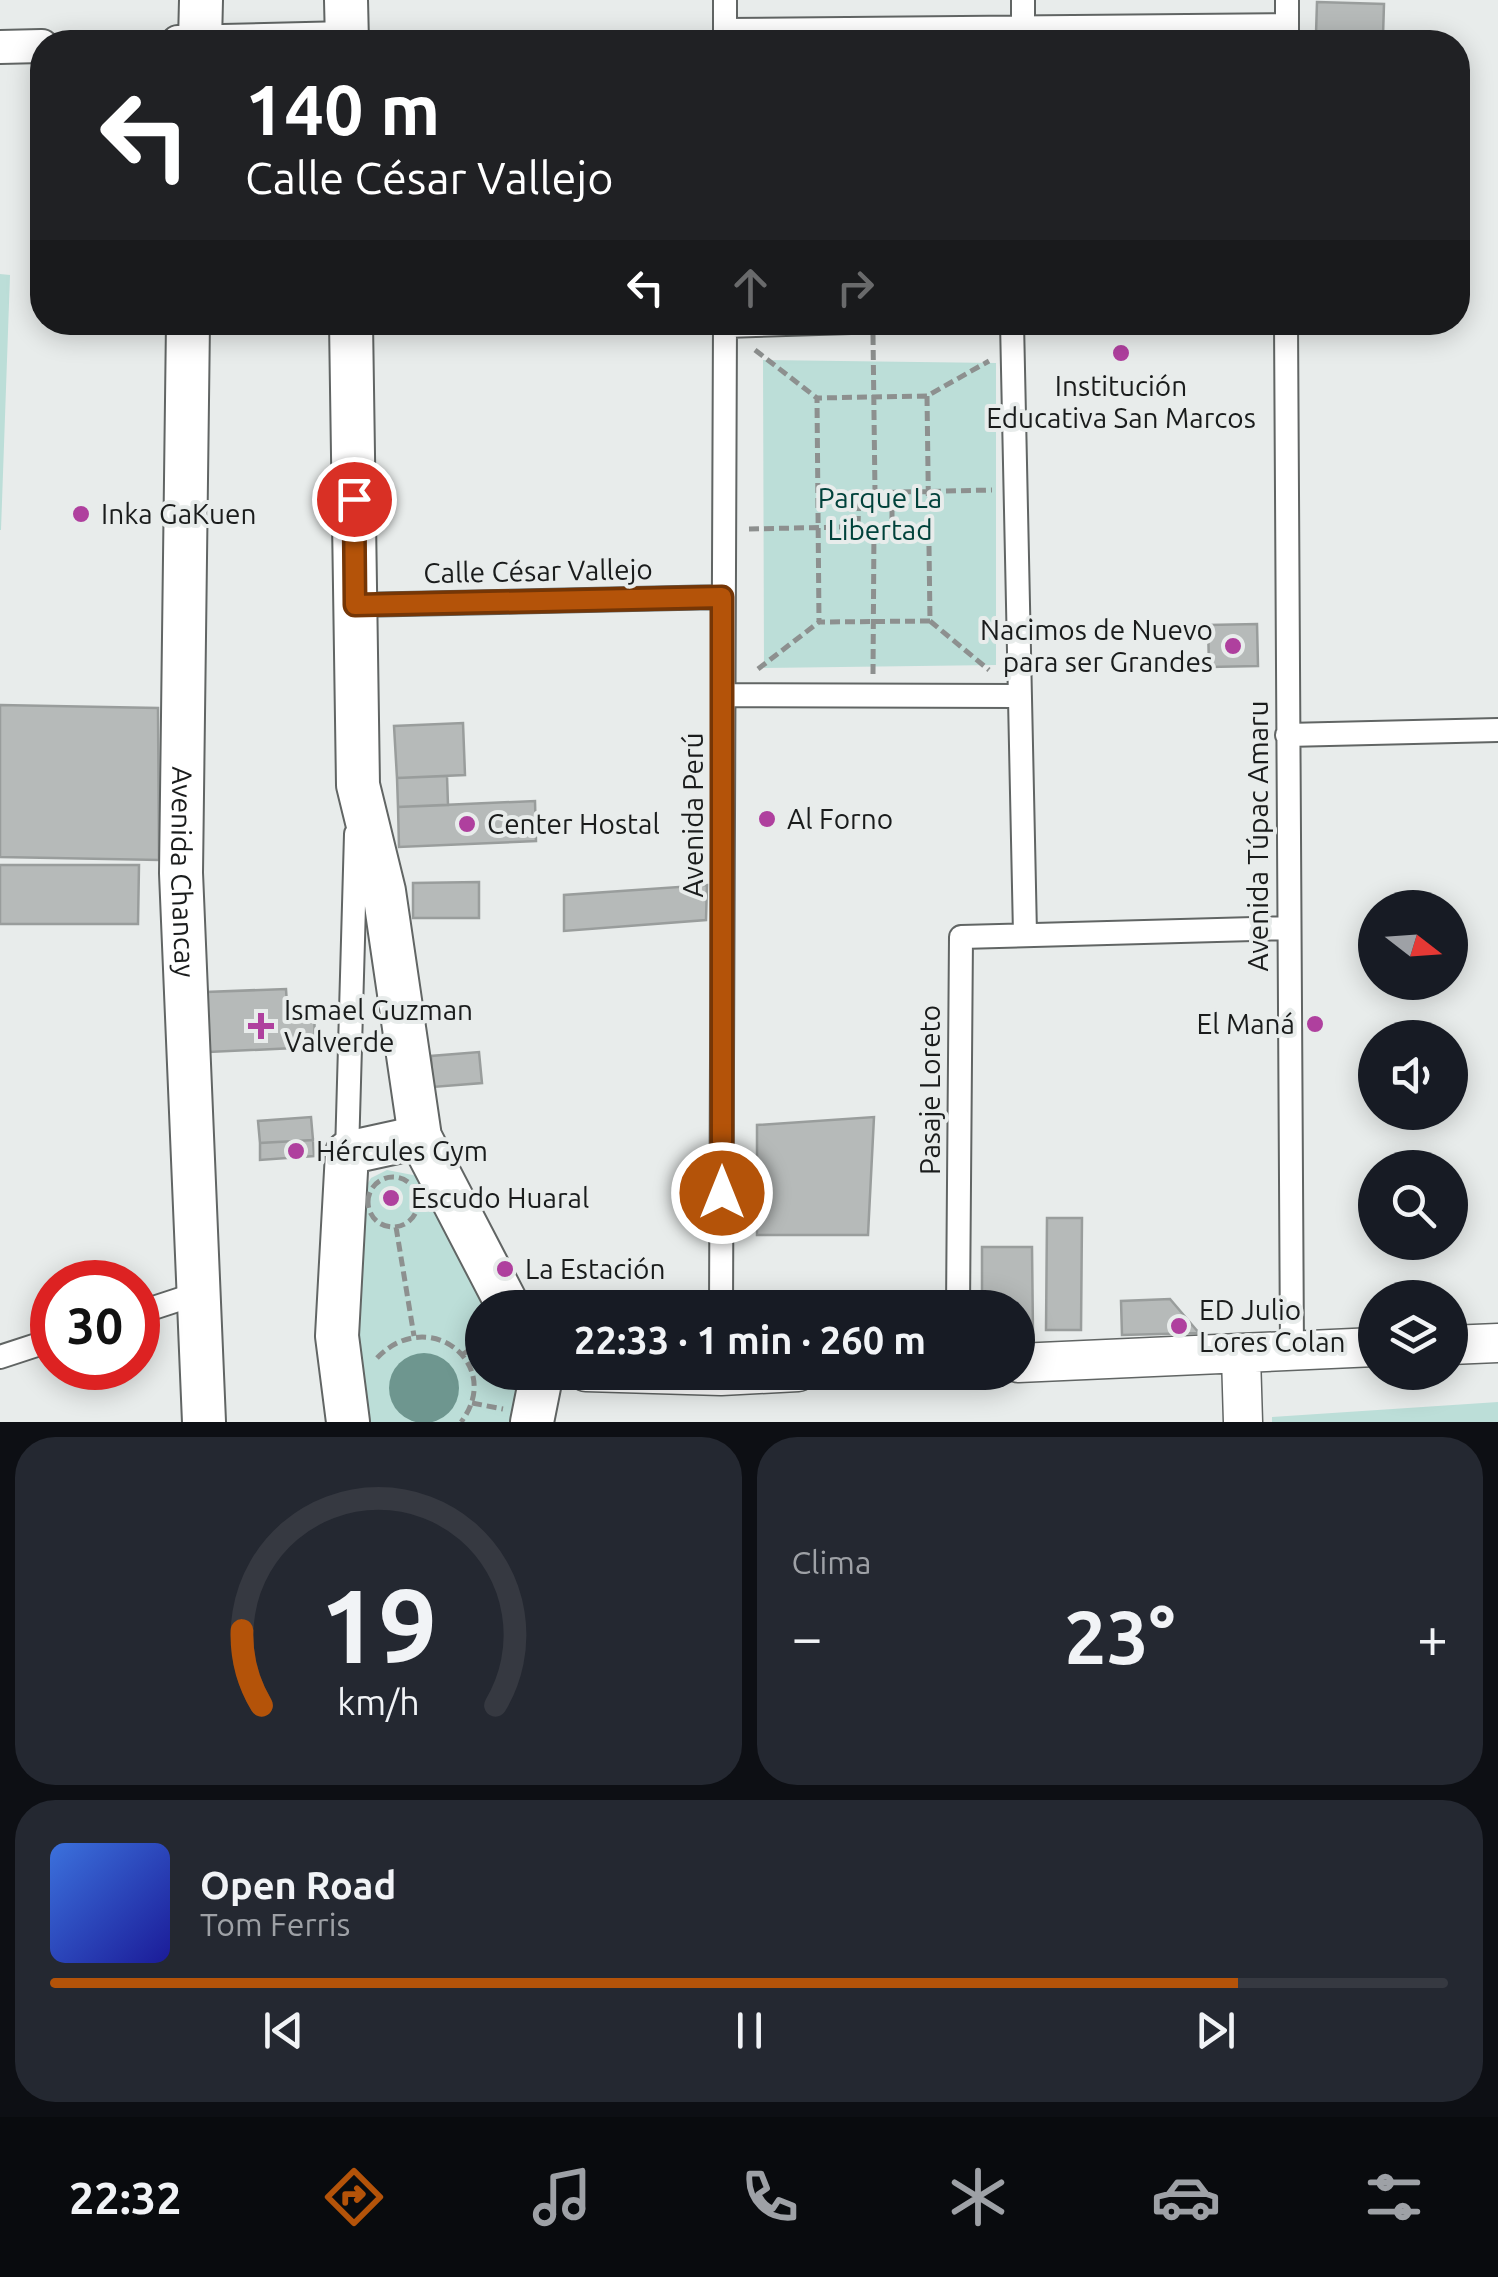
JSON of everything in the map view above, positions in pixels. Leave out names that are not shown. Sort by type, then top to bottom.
[{"type":"highway","points":[[200,30],[201,0]]},
{"type":"highway","name":"Avenida Chancay","points":[[188,335],[181,873],[204,1422]]},
{"type":"highway","points":[[351,335],[358,786],[384,891],[420,1137],[500,1290]]},
{"type":"highway","points":[[348,1422],[337,1336],[347,1153],[420,1137]]},
{"type":"highway","points":[[524,1417],[535,1390]]},
{"type":"main road","points":[[1468,1344],[1498,1343]]},
{"type":"main road","points":[[1035,1362],[1241,1356],[1358,1348]]},
{"type":"main road","points":[[1241,1356],[1242,1422]]},
{"type":"street","points":[[724,0],[725,30]]},
{"type":"street","points":[[1023,0],[1024,28]]},
{"type":"street","points":[[1287,0],[1287,30]]},
{"type":"street","points":[[318,30],[347,27]]},
{"type":"street","points":[[949,30],[1112,30]]},
{"type":"street","points":[[0,47],[30,46]]},
{"type":"street","name":"Avenida Perú","points":[[721,1290],[726,335]]},
{"type":"street","points":[[1012,335],[1025,934],[1288,928]]},
{"type":"street","name":"Avenida Túpac Amaru","points":[[1286,335],[1292,1350]]},
{"type":"street","name":"Calle César Vallejo","points":[[355,605],[722,597]]},
{"type":"street","points":[[724,695],[1020,696]]},
{"type":"street","points":[[1287,735],[1498,730]]},
{"type":"street","points":[[347,1153],[358,786]]},
{"type":"street","name":"Pasaje Loreto","points":[[958,1290],[961,937],[1025,934]]},
{"type":"street","points":[[160,1306],[196,1294]]},
{"type":"street","points":[[0,1357],[30,1347]]},
{"type":"path","points":[[739,335],[816,398],[927,396],[1013,348]]},
{"type":"path","points":[[873,335],[875,493]]},
{"type":"path","points":[[927,396],[930,621]]},
{"type":"path","points":[[816,398],[819,622]]},
{"type":"path","points":[[858,526],[858,493],[1016,489]]},
{"type":"path","points":[[724,530],[892,526],[892,492]]},
{"type":"path","points":[[873,696],[874,527]]},
{"type":"path","points":[[724,695],[819,622],[930,621],[1020,696]]},
{"type":"path","points":[[386,1178],[410,1184],[418,1198],[410,1220],[396,1228],[374,1219],[368,1204],[373,1188],[386,1178]]},
{"type":"path","points":[[396,1228],[414,1336]]},
{"type":"path","points":[[369,1375],[390,1345],[414,1336],[442,1339],[462,1355],[474,1381],[472,1402],[461,1422]]},
{"type":"path","points":[[472,1402],[524,1417]]},
{"type":"green space","points":[[0,274],[10,275],[1,530],[0,530]]},
{"type":"green space","name":"Parque La Libertad","points":[[763,360],[996,363],[996,665],[764,668]]},
{"type":"green space","points":[[387,1170],[418,1176],[484,1290],[465,1290],[465,1390],[519,1390],[514,1422],[360,1422],[352,1340],[362,1193],[371,1178]]},
{"type":"green space","points":[[1498,1402],[1498,1422],[1272,1422],[1272,1417]]},
{"type":"shaded area","points":[[410,1355],[438,1355],[457,1374],[457,1402],[438,1421],[410,1421],[391,1402],[391,1374]]},
{"type":"building","points":[[1317,2],[1384,4],[1383,30],[1316,30]]},
{"type":"building","name":"Nacimos de Nuevo para ser Grandes","points":[[1257,624],[1258,666],[1209,667],[1208,625]]},
{"type":"building","points":[[0,705],[158,708],[159,860],[0,857]]},
{"type":"building","points":[[463,723],[465,775],[397,778],[394,726]]},
{"type":"building","points":[[447,776],[448,805],[398,807],[397,778]]},
{"type":"building","name":"Center Hostal","points":[[535,801],[536,841],[399,847],[398,807]]},
{"type":"building","points":[[0,865],[139,865],[138,924],[0,924]]},
{"type":"building","points":[[479,882],[479,918],[413,918],[413,883]]},
{"type":"building","points":[[707,885],[706,920],[564,931],[564,895]]},
{"type":"building","name":"Ismael Guzman Valverde","points":[[286,989],[287,1005],[314,1004],[315,1047],[209,1052],[206,992]]},
{"type":"building","points":[[479,1052],[482,1083],[433,1087],[431,1056]]},
{"type":"building","points":[[311,1117],[313,1140],[260,1143],[258,1121]]},
{"type":"building","points":[[874,1117],[868,1235],[757,1235],[757,1125]]},
{"type":"building","points":[[313,1140],[314,1156],[260,1160],[260,1143]]},
{"type":"building","points":[[1047,1218],[1082,1218],[1081,1330],[1046,1330]]},
{"type":"building","points":[[982,1247],[1032,1247],[1032,1290],[982,1290]]},
{"type":"building","points":[[1170,1299],[1199,1333],[1122,1335],[1121,1301]]},
{"type":"place","name":"Institución Educativa San Marcos","points":[[1121,353]]},
{"type":"place","name":"Inka GaKuen","points":[[81,514]]},
{"type":"place","name":"Nacimos de Nuevo para ser Grandes","points":[[1233,646]]},
{"type":"place","name":"Al Forno","points":[[767,819]]},
{"type":"place","name":"Center Hostal","points":[[467,824]]},
{"type":"place","name":"El Maná","points":[[1315,1024]]},
{"type":"place","name":"Ismael Guzman Valverde","points":[[261,1026]]},
{"type":"place","name":"Hércules Gym","points":[[296,1151]]},
{"type":"place","name":"Escudo Huaral","points":[[391,1198]]},
{"type":"place","name":"La Estación","points":[[505,1269]]},
{"type":"place","name":"ED Julio Lores Colan","points":[[1179,1326]]},
{"type":"route","points":[[354,499],[355,605],[722,597],[722,1193]]}]
